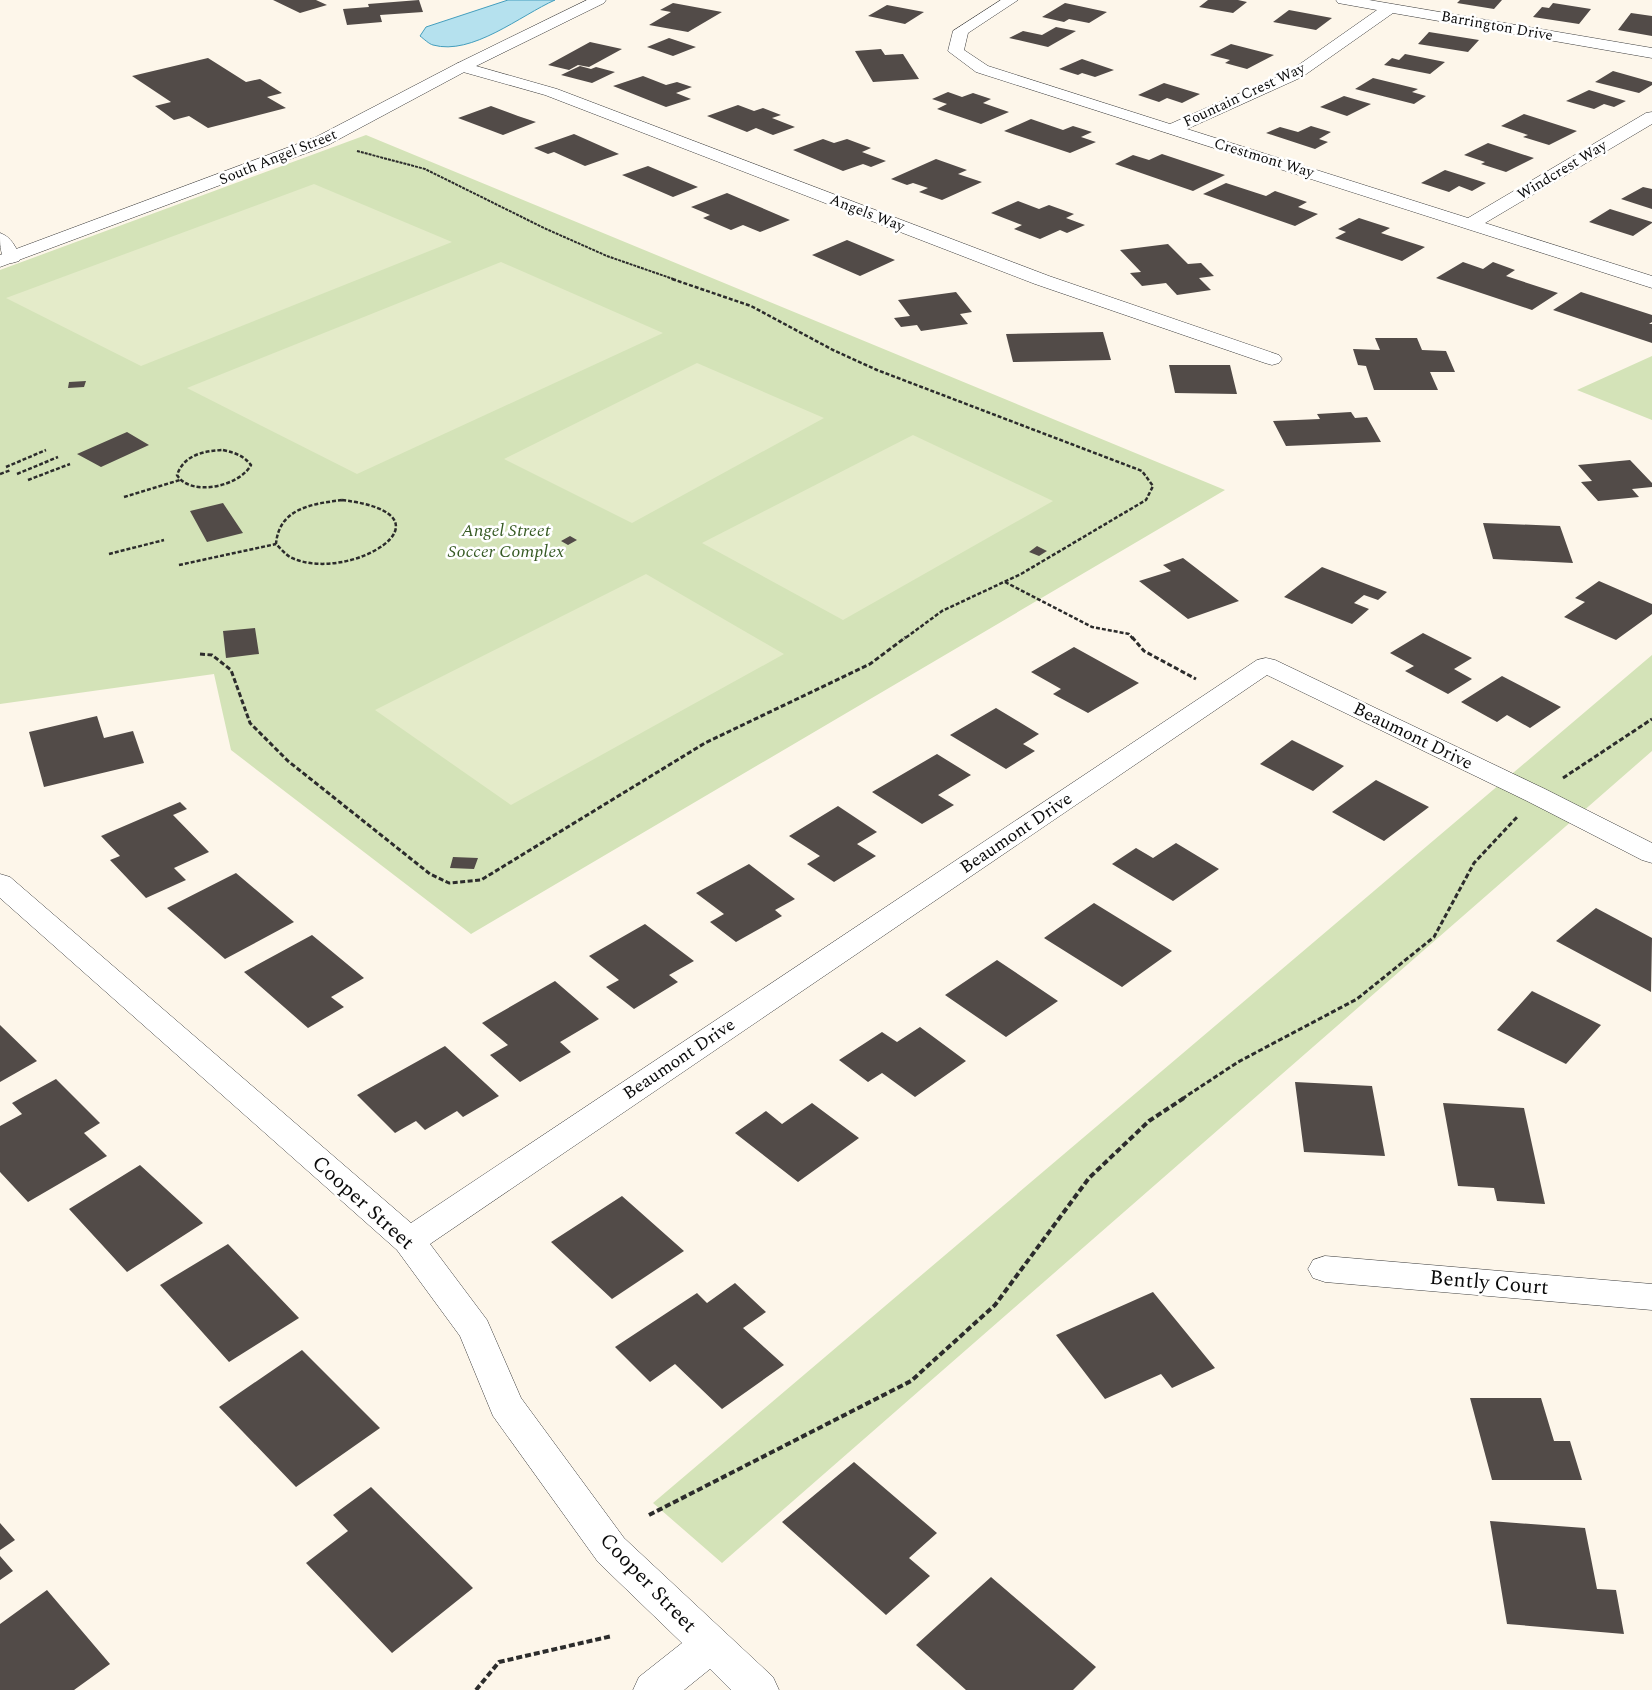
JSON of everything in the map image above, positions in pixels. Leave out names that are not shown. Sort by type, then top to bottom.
[{"type":"street","name":"South Angel Street","points":[[4,257],[322,142],[462,67],[599,0]]},
{"type":"street","name":"Crestmont Way","points":[[1011,0],[961,31],[956,51],[982,70],[1472,223],[1652,282]]},
{"type":"street","name":"Barrington Drive","points":[[1343,0],[1652,53]]},
{"type":"street","name":"Fountain Crest Way","points":[[1172,129],[1296,74],[1390,8]]},
{"type":"street","name":"Angels Way","points":[[462,67],[551,92],[1042,280],[1272,358]]},
{"type":"street","name":"Windcrest Way","points":[[1472,223],[1652,117]]},
{"type":"street","points":[[0,239],[3,241],[4,257]]},
{"type":"street","name":"Beaumont Drive","points":[[409,1241],[1266,665],[1536,795],[1652,854]]},
{"type":"street","name":"Cooper Street","points":[[0,883],[409,1241],[475,1330],[506,1406],[611,1550],[710,1646],[759,1690]]},
{"type":"street","name":"Bently Court","points":[[1325,1269],[1652,1297]]},
{"type":"street","points":[[653,1690],[710,1646]]},
{"type":"path","points":[[200,654],[212,654],[231,670],[250,723],[288,761],[430,874],[449,883],[481,880],[704,743],[870,664],[942,611],[1021,574],[1146,500],[1153,486],[1142,471],[877,370],[833,350],[751,306],[607,256],[544,228],[425,169],[352,150]]},
{"type":"path","points":[[6,467],[46,450]]},
{"type":"path","points":[[124,497],[180,480],[197,486],[222,485],[242,477],[251,465],[248,459],[234,452],[209,451],[182,462],[177,468],[177,475],[180,480]]},
{"type":"path","points":[[17,474],[58,457]]},
{"type":"path","points":[[28,480],[70,464]]},
{"type":"path","points":[[0,474],[11,470]]},
{"type":"path","points":[[342,500],[362,502],[379,506],[391,514],[395,520],[396,531],[389,542],[376,552],[350,560],[329,563],[308,562],[291,557],[276,544],[275,533],[281,523],[293,513],[321,503],[342,500]]},
{"type":"path","points":[[109,554],[164,540]]},
{"type":"path","points":[[179,565],[276,544]]},
{"type":"path","points":[[1005,582],[1092,627],[1129,634],[1144,651],[1204,683]]},
{"type":"path","points":[[1557,782],[1652,720]]},
{"type":"path","points":[[649,1515],[911,1381],[995,1305],[1089,1178],[1149,1121],[1238,1062],[1357,999],[1434,937],[1474,863],[1520,813]]},
{"type":"path","points":[[476,1690],[500,1662],[612,1636]]},
{"type":"green space","name":"Angel Street Soccer Complex","points":[[366,135],[1225,490],[471,934],[231,750],[214,674],[0,704],[0,270]]},
{"type":"green space","points":[[314,184],[452,242],[141,366],[6,298]]},
{"type":"green space","points":[[501,262],[663,333],[357,474],[187,388]]},
{"type":"green space","points":[[1652,356],[1652,420],[1577,390]]},
{"type":"green space","points":[[697,363],[824,418],[632,523],[504,459]]},
{"type":"green space","points":[[913,435],[1053,501],[843,620],[702,543]]},
{"type":"green space","points":[[646,574],[784,654],[511,805],[375,710]]},
{"type":"green space","points":[[1652,655],[1652,751],[722,1563],[653,1503]]},
{"type":"water","points":[[508,0],[555,0],[480,40],[464,45],[448,47],[433,45],[420,36],[426,27]]},
{"type":"building","points":[[273,0],[316,0],[327,5],[300,13]]},
{"type":"building","points":[[419,0],[423,12],[380,15],[382,22],[347,25],[343,9],[369,7],[368,4]]},
{"type":"building","points":[[1208,0],[1238,0],[1247,2],[1233,13],[1199,7]]},
{"type":"building","points":[[1460,0],[1502,0],[1494,9],[1457,3]]},
{"type":"building","points":[[673,3],[722,12],[688,32],[649,25],[671,12],[660,10]]},
{"type":"building","points":[[1065,3],[1107,12],[1089,23],[1069,19],[1064,22],[1042,17]]},
{"type":"building","points":[[1553,3],[1591,9],[1579,24],[1533,17],[1542,7],[1549,8]]},
{"type":"building","points":[[887,5],[924,12],[905,24],[868,16]]},
{"type":"building","points":[[1289,10],[1332,18],[1316,30],[1273,22]]},
{"type":"building","points":[[1631,13],[1652,16],[1652,36],[1618,30]]},
{"type":"building","points":[[1056,27],[1076,31],[1048,47],[1009,38],[1023,31],[1042,35]]},
{"type":"building","points":[[1429,32],[1479,40],[1468,52],[1418,44]]},
{"type":"building","points":[[669,38],[696,47],[673,56],[647,47]]},
{"type":"building","points":[[590,42],[622,49],[589,67],[578,65],[569,70],[548,65]]},
{"type":"building","points":[[1231,44],[1274,55],[1247,69],[1225,63],[1230,60],[1210,55]]},
{"type":"building","points":[[881,49],[885,55],[903,54],[919,79],[873,82],[855,51]]},
{"type":"building","points":[[1405,54],[1445,62],[1430,74],[1384,65],[1392,58],[1399,60]]},
{"type":"building","points":[[208,58],[246,82],[260,79],[282,93],[267,97],[286,108],[208,128],[189,116],[174,120],[155,106],[171,102],[132,76]]},
{"type":"building","points":[[1082,59],[1114,70],[1095,77],[1082,73],[1078,75],[1059,69]]},
{"type":"building","points":[[580,66],[591,69],[596,67],[615,72],[592,83],[561,75]]},
{"type":"building","points":[[1613,71],[1652,82],[1652,85],[1639,93],[1595,82]]},
{"type":"building","points":[[643,76],[666,85],[677,82],[692,87],[676,93],[691,99],[666,107],[613,86]]},
{"type":"building","points":[[1373,78],[1418,89],[1412,92],[1426,96],[1414,104],[1355,89]]},
{"type":"building","points":[[1164,83],[1200,94],[1182,103],[1167,98],[1159,102],[1138,95]]},
{"type":"building","points":[[1589,90],[1626,101],[1614,107],[1604,104],[1594,109],[1566,101]]},
{"type":"building","points":[[948,92],[962,97],[973,93],[991,99],[983,103],[1009,112],[981,124],[937,109],[947,104],[932,99]]},
{"type":"building","points":[[1344,96],[1371,104],[1347,116],[1320,107]]},
{"type":"building","points":[[738,105],[754,111],[763,108],[781,115],[772,118],[795,127],[773,135],[756,128],[747,132],[707,116]]},
{"type":"building","points":[[491,106],[536,122],[503,135],[458,118]]},
{"type":"building","points":[[1524,114],[1577,131],[1549,145],[1523,137],[1528,135],[1501,126]]},
{"type":"building","points":[[1031,119],[1063,130],[1073,126],[1092,132],[1081,137],[1096,142],[1070,153],[1004,131]]},
{"type":"building","points":[[1311,126],[1331,132],[1319,139],[1328,142],[1315,149],[1266,133],[1280,127],[1298,132]]},
{"type":"building","points":[[574,134],[619,154],[585,166],[554,152],[548,154],[534,148]]},
{"type":"building","points":[[823,139],[834,143],[847,139],[871,148],[862,152],[886,161],[871,167],[863,164],[843,171],[793,150]]},
{"type":"building","points":[[1488,143],[1534,158],[1506,172],[1481,164],[1485,162],[1464,155]]},
{"type":"building","points":[[1162,154],[1225,175],[1193,191],[1115,164],[1133,155],[1149,160]]},
{"type":"building","points":[[936,159],[967,170],[958,174],[982,182],[942,200],[919,192],[928,188],[913,183],[907,185],[891,179]]},
{"type":"building","points":[[648,166],[698,187],[673,197],[622,175]]},
{"type":"building","points":[[1445,170],[1486,183],[1472,191],[1459,186],[1449,192],[1421,183]]},
{"type":"building","points":[[1226,183],[1266,196],[1275,191],[1307,202],[1298,207],[1318,214],[1295,226],[1203,194]]},
{"type":"building","points":[[1643,187],[1652,189],[1652,209],[1621,199]]},
{"type":"building","points":[[727,193],[790,220],[760,232],[743,225],[731,230],[703,218],[710,215],[691,207]]},
{"type":"building","points":[[1018,201],[1039,209],[1049,205],[1074,214],[1066,218],[1085,225],[1067,233],[1060,230],[1040,239],[1014,229],[1022,225],[991,213]]},
{"type":"building","points":[[1610,209],[1652,223],[1633,236],[1589,222]]},
{"type":"building","points":[[1359,218],[1390,228],[1381,233],[1425,247],[1402,261],[1335,238],[1346,232],[1338,229]]},
{"type":"building","points":[[847,240],[895,260],[860,276],[812,255]]},
{"type":"building","points":[[1168,244],[1188,264],[1201,263],[1214,276],[1199,278],[1211,290],[1177,295],[1166,283],[1142,286],[1130,273],[1141,272],[1120,250]]},
{"type":"building","points":[[1463,262],[1483,269],[1493,262],[1515,270],[1506,276],[1558,293],[1532,310],[1436,278]]},
{"type":"building","points":[[956,292],[972,312],[960,314],[968,324],[921,331],[917,325],[901,327],[894,318],[910,316],[898,300]]},
{"type":"building","points":[[1581,292],[1652,315],[1652,322],[1649,324],[1652,324],[1652,343],[1553,310]]},
{"type":"building","points":[[1103,332],[1111,360],[1013,362],[1006,334]]},
{"type":"building","points":[[1375,338],[1417,338],[1422,350],[1446,351],[1455,372],[1430,372],[1438,390],[1374,390],[1366,366],[1358,365],[1353,349],[1380,350]]},
{"type":"building","points":[[1169,365],[1230,365],[1237,394],[1175,393]]},
{"type":"building","points":[[86,381],[84,387],[68,388],[69,382]]},
{"type":"building","points":[[1351,412],[1355,418],[1367,417],[1381,442],[1286,446],[1273,421],[1320,419],[1317,414]]},
{"type":"building","points":[[127,432],[149,445],[101,467],[77,454]]},
{"type":"building","points":[[1630,460],[1652,483],[1652,487],[1632,489],[1639,497],[1598,501],[1581,482],[1592,481],[1578,465]]},
{"type":"building","points":[[223,503],[243,533],[207,542],[190,511]]},
{"type":"building","points":[[1483,523],[1560,526],[1573,563],[1493,559]]},
{"type":"building","points":[[570,536],[577,540],[568,545],[561,541]]},
{"type":"building","points":[[1037,546],[1047,551],[1039,556],[1029,552]]},
{"type":"building","points":[[1183,558],[1239,601],[1188,619],[1139,581],[1171,571],[1163,565]]},
{"type":"building","points":[[1322,567],[1387,592],[1378,600],[1364,595],[1354,603],[1369,609],[1352,624],[1284,597]]},
{"type":"building","points":[[1599,581],[1652,604],[1652,614],[1616,640],[1564,617],[1585,602],[1575,598]]},
{"type":"building","points":[[255,628],[259,654],[226,658],[223,631]]},
{"type":"building","points":[[1423,633],[1472,658],[1454,669],[1472,679],[1448,694],[1405,671],[1414,666],[1390,653]]},
{"type":"building","points":[[1074,647],[1139,683],[1088,713],[1053,694],[1061,689],[1031,672]]},
{"type":"building","points":[[1502,676],[1561,707],[1530,728],[1507,715],[1497,722],[1461,702]]},
{"type":"building","points":[[996,708],[1039,734],[1023,744],[1035,751],[1006,769],[950,735]]},
{"type":"building","points":[[97,716],[104,738],[133,731],[144,763],[44,787],[29,732]]},
{"type":"building","points":[[1292,740],[1344,766],[1313,791],[1260,764]]},
{"type":"building","points":[[937,754],[971,775],[938,795],[954,805],[922,824],[872,792]]},
{"type":"building","points":[[1376,780],[1429,807],[1384,841],[1332,812]]},
{"type":"building","points":[[180,802],[187,809],[173,815],[209,852],[174,868],[186,880],[146,898],[110,860],[120,856],[101,836]]},
{"type":"building","points":[[838,806],[877,832],[857,844],[876,856],[834,882],[807,864],[820,856],[789,836]]},
{"type":"building","points":[[1176,843],[1219,869],[1173,901],[1112,864],[1136,848],[1153,858]]},
{"type":"building","points":[[453,857],[478,858],[474,869],[450,868]]},
{"type":"building","points":[[749,864],[795,899],[775,910],[782,916],[736,942],[710,922],[724,914],[696,893]]},
{"type":"building","points":[[236,873],[294,922],[225,959],[167,908]]},
{"type":"building","points":[[1094,903],[1172,951],[1122,987],[1044,938]]},
{"type":"building","points":[[1596,908],[1652,938],[1651,992],[1556,941]]},
{"type":"building","points":[[645,924],[694,961],[669,975],[678,982],[634,1009],[606,987],[619,980],[589,956]]},
{"type":"building","points":[[312,935],[364,978],[331,997],[344,1007],[308,1028],[244,972]]},
{"type":"building","points":[[997,960],[1058,1001],[1006,1037],[945,995]]},
{"type":"building","points":[[555,981],[599,1019],[560,1042],[571,1052],[520,1082],[490,1055],[508,1045],[482,1023]]},
{"type":"building","points":[[1532,991],[1601,1025],[1566,1064],[1497,1030]]},
{"type":"building","points":[[0,1025],[37,1061],[0,1082]]},
{"type":"building","points":[[920,1027],[966,1061],[915,1097],[882,1073],[868,1082],[839,1060],[882,1032],[897,1042]]},
{"type":"building","points":[[445,1046],[499,1096],[463,1117],[457,1111],[425,1130],[416,1121],[395,1133],[357,1095]]},
{"type":"building","points":[[56,1079],[100,1123],[84,1133],[107,1156],[28,1202],[0,1172],[0,1126],[22,1114],[12,1103]]},
{"type":"building","points":[[1295,1082],[1372,1086],[1385,1156],[1304,1152]]},
{"type":"building","points":[[812,1103],[859,1138],[798,1182],[735,1133],[766,1111],[782,1124]]},
{"type":"building","points":[[1443,1103],[1524,1108],[1545,1204],[1497,1201],[1494,1188],[1458,1186]]},
{"type":"building","points":[[140,1165],[203,1223],[127,1272],[69,1209]]},
{"type":"building","points":[[622,1196],[684,1251],[612,1299],[551,1242]]},
{"type":"building","points":[[228,1244],[299,1318],[229,1362],[160,1285]]},
{"type":"building","points":[[735,1283],[766,1312],[743,1328],[784,1365],[722,1409],[675,1364],[650,1382],[615,1347],[697,1293],[707,1303]]},
{"type":"building","points":[[1153,1292],[1215,1368],[1172,1388],[1161,1374],[1105,1399],[1056,1335]]},
{"type":"building","points":[[302,1350],[380,1428],[296,1487],[219,1407]]},
{"type":"building","points":[[1470,1398],[1541,1398],[1554,1441],[1570,1441],[1582,1480],[1492,1480]]},
{"type":"building","points":[[854,1462],[937,1533],[909,1558],[930,1576],[886,1615],[782,1522]]},
{"type":"building","points":[[371,1487],[473,1588],[392,1653],[306,1563],[348,1531],[333,1515]]},
{"type":"building","points":[[1490,1521],[1585,1528],[1597,1589],[1616,1590],[1624,1634],[1507,1624]]},
{"type":"building","points":[[0,1523],[15,1540],[0,1550]]},
{"type":"building","points":[[0,1556],[13,1571],[0,1580]]},
{"type":"building","points":[[991,1577],[1096,1667],[1073,1690],[966,1690],[916,1645]]},
{"type":"building","points":[[47,1590],[110,1664],[74,1690],[0,1690],[0,1624]]}]
